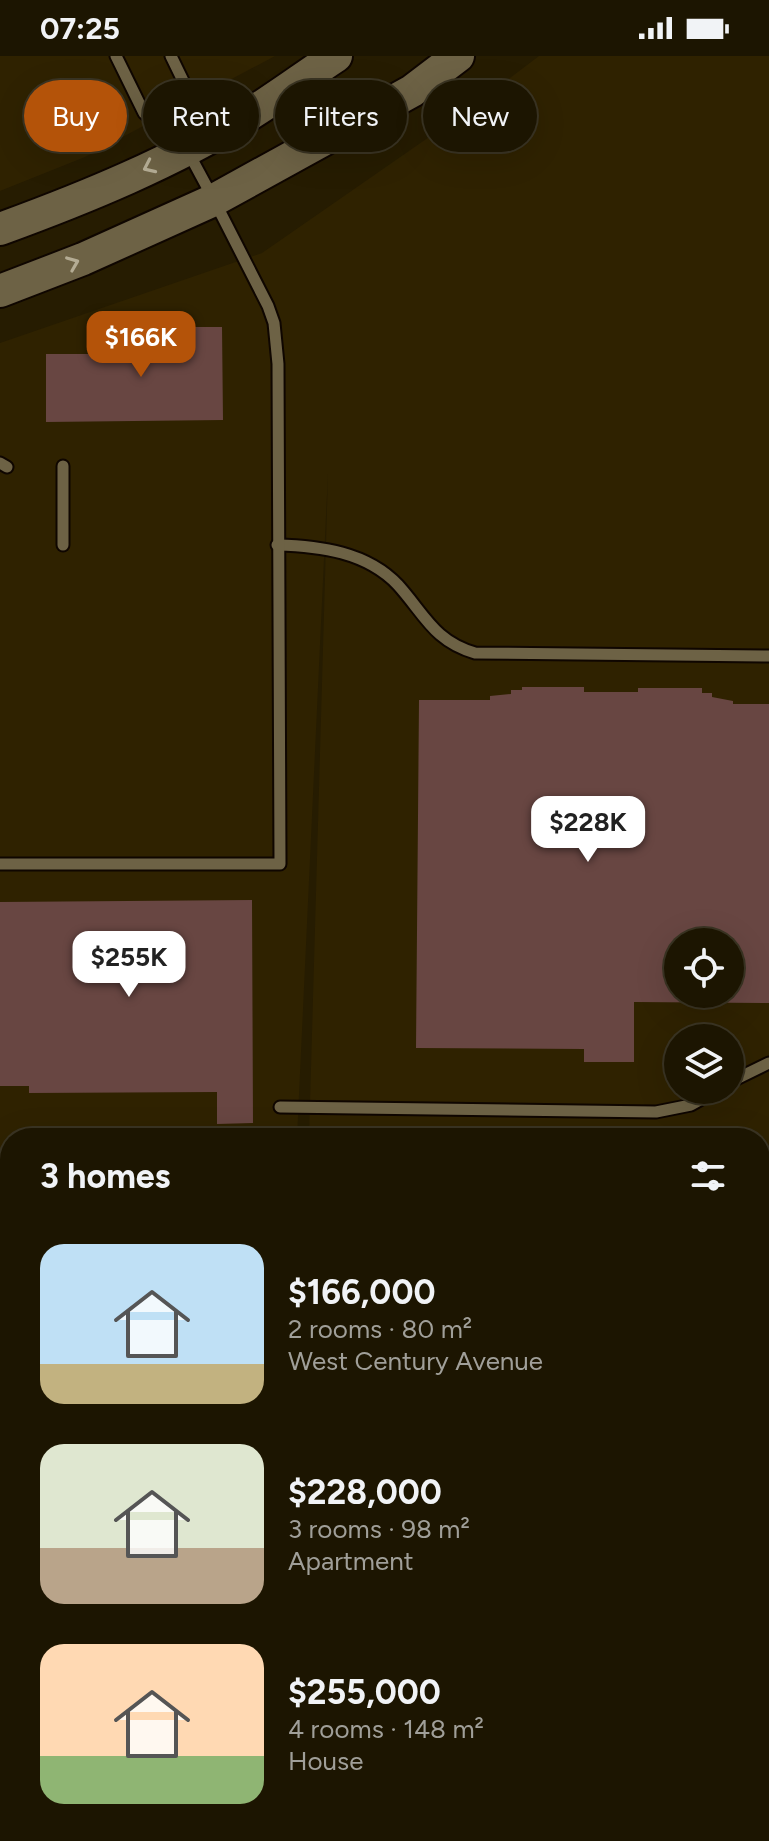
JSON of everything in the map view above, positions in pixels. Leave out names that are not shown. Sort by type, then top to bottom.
[{"type":"main road","points":[[259,108],[336,56]]},
{"type":"main road","points":[[0,291],[83,259],[214,200],[412,91],[458,56]]},
{"type":"main road","points":[[0,229],[94,192],[178,152]]},
{"type":"lane","points":[[116,56],[143,111]]},
{"type":"lane","points":[[171,56],[183,80]]},
{"type":"lane","points":[[0,864],[280,864],[278,364],[274,323],[260,289],[188,152]]},
{"type":"lane","points":[[63,466],[63,545]]},
{"type":"lane","points":[[277,545],[325,548],[366,562],[397,584],[437,634],[461,649],[475,653],[769,656]]},
{"type":"lane","points":[[744,1075],[769,1063]]},
{"type":"lane","points":[[280,1107],[656,1112],[693,1104]]},
{"type":"shaded area","points":[[0,56],[275,56],[230,80],[143,80],[143,126],[127,135],[127,80],[24,80],[24,152],[94,152],[0,191]]},
{"type":"shaded area","points":[[539,56],[769,56],[769,1128],[309,1128],[328,473],[297,1128],[0,1128],[0,343],[262,253],[423,141],[423,152],[537,152],[537,80],[507,80]]},
{"type":"building","points":[[125,327],[222,327],[223,420],[46,422],[46,354],[125,354]]},
{"type":"building","points":[[522,687],[584,687],[584,692],[638,692],[638,688],[702,688],[702,693],[712,693],[712,697],[733,701],[733,704],[769,704],[769,1003],[744,1003],[744,928],[664,928],[664,1002],[634,1002],[634,1062],[584,1062],[584,1049],[416,1048],[419,700],[490,700],[490,696],[511,694],[511,690],[522,690]]},
{"type":"building","points":[[252,900],[253,1123],[217,1124],[217,1092],[29,1093],[29,1086],[0,1086],[0,902]]}]
